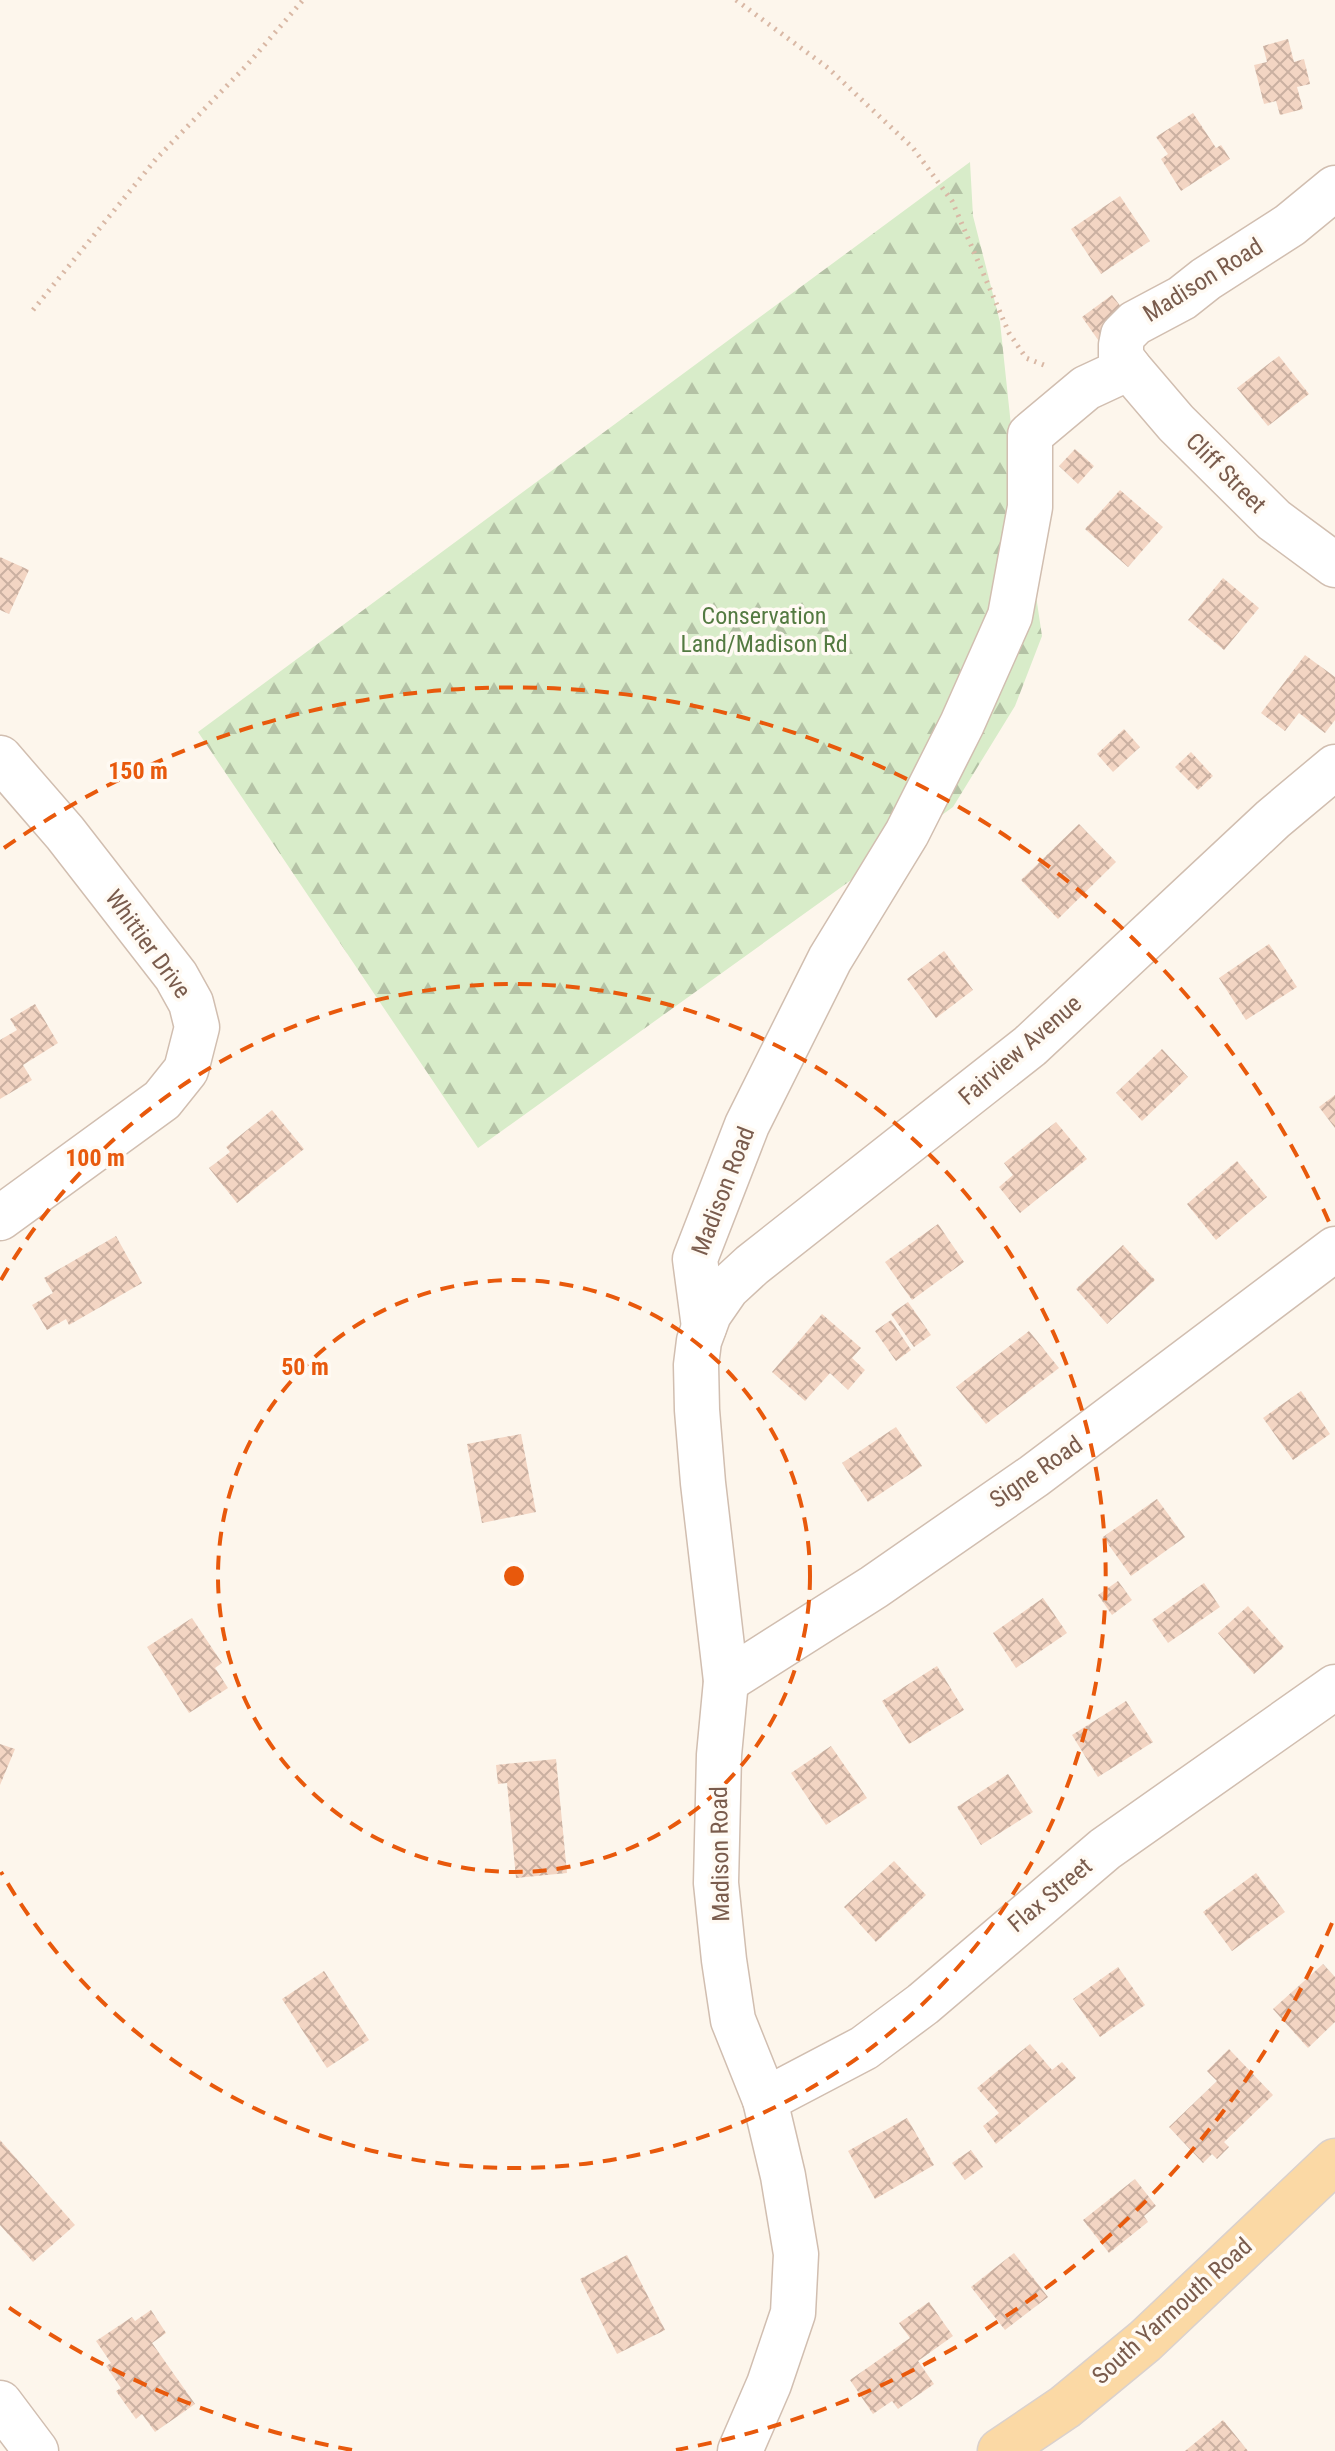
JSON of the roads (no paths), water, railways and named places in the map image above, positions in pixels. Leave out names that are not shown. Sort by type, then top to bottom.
[{"type":"main road","name":"South Yarmouth Road","points":[[1000,2451],[1065,2407],[1145,2341],[1335,2161]]},
{"type":"street","name":"Madison Road","points":[[740,2451],[769,2384],[793,2313],[796,2254],[783,2176],[765,2100],[733,2020],[716,1883],[719,1755],[726,1681],[697,1410],[696,1365],[704,1327],[695,1259],[747,1125],[830,959],[907,833],[962,724],[1010,616],[1030,507],[1030,435],[1086,388],[1129,368],[1121,357],[1121,345],[1123,335],[1135,323],[1182,298],[1290,225],[1335,188]]},
{"type":"street","name":"Cliff Street","points":[[1129,368],[1176,423],[1274,520],[1335,565]]},
{"type":"street","name":"Whittier Drive","points":[[0,758],[65,833],[176,976],[191,1003],[197,1027],[186,1070],[162,1100],[0,1218]]},
{"type":"street","name":"Fairview Avenue","points":[[704,1327],[727,1288],[752,1265],[1030,1046],[1273,819],[1335,767]]},
{"type":"street","name":"Signe Road","points":[[726,1681],[874,1587],[1034,1476],[1335,1249]]},
{"type":"street","name":"Flax Street","points":[[765,2100],[864,2048],[923,2004],[1105,1849],[1335,1687]]},
{"type":"street","points":[[0,2403],[36,2451]]},
{"type":"park label","name":"Conservation Land/Madison Rd","points":[[764,630]]}]
